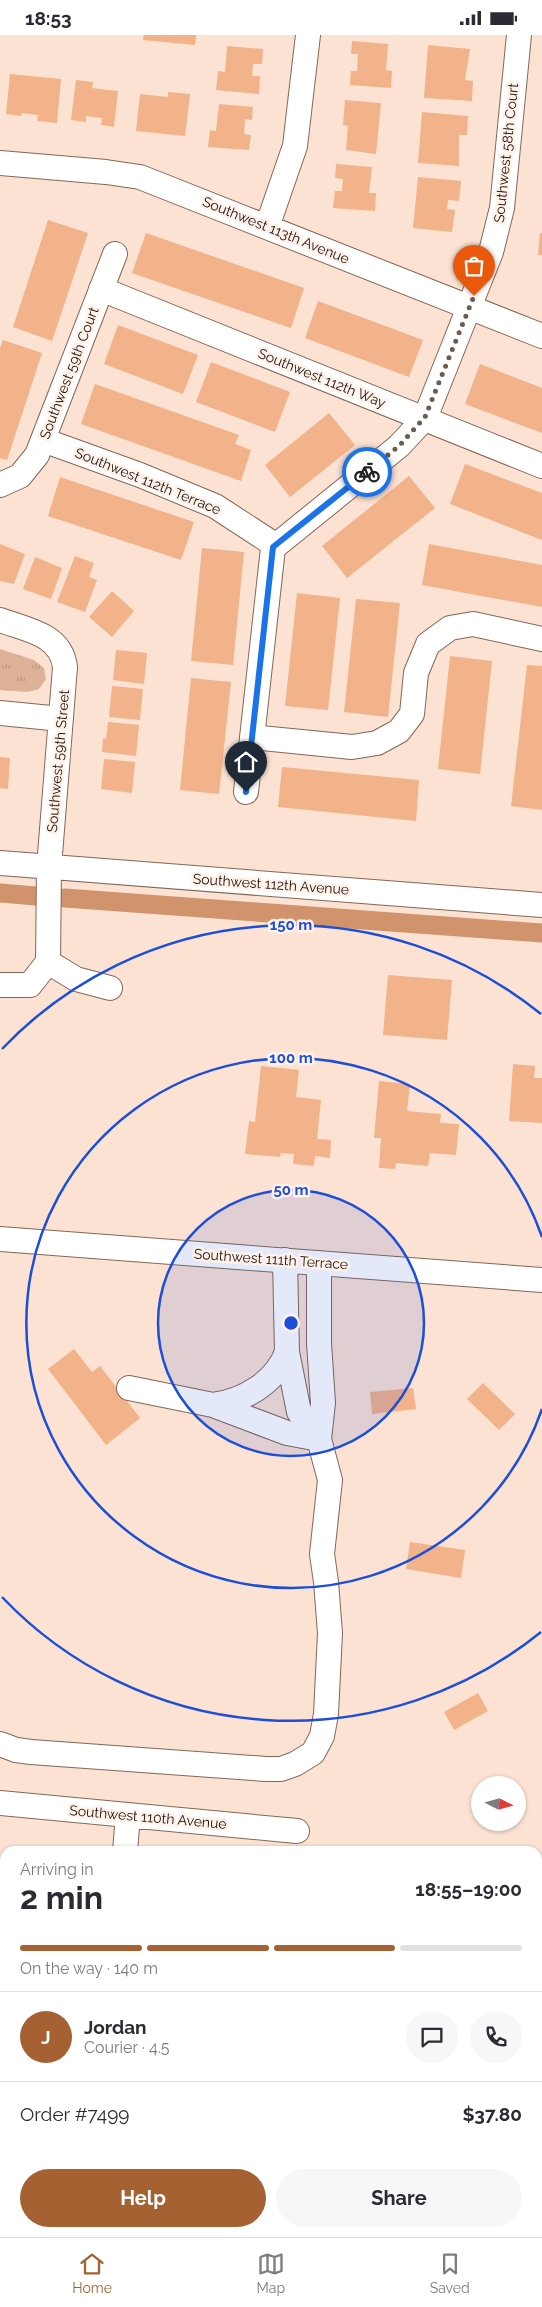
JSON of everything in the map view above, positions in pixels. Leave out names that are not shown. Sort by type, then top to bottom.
[{"type":"street","points":[[267,227],[295,146],[308,35]]},
{"type":"street","name":"Southwest 58th Court","points":[[274,546],[399,446],[425,417],[492,252],[500,215],[519,35]]},
{"type":"street","name":"Southwest 113th Avenue","points":[[0,163],[106,172],[140,177],[542,336]]},
{"type":"street","name":"Southwest 59th Court","points":[[4,484],[20,476],[37,455],[114,254]]},
{"type":"street","name":"Southwest 112th Way","points":[[102,289],[385,404],[425,417],[542,466]]},
{"type":"street","name":"Southwest 112th Terrace","points":[[43,440],[140,475],[215,506],[274,546]]},
{"type":"street","points":[[246,792],[274,546]]},
{"type":"street","name":"Southwest 59th Street","points":[[0,620],[46,637],[57,645],[64,655],[66,667],[49,867],[48,962]]},
{"type":"street","points":[[252,737],[352,747],[378,743],[399,731],[412,714],[416,673],[428,644],[450,628],[473,624],[542,639]]},
{"type":"street","points":[[0,713],[62,719]]},
{"type":"street","name":"Southwest 112th Avenue","points":[[0,863],[542,905]]},
{"type":"street","points":[[0,985],[30,985],[48,962],[76,979],[110,989]]},
{"type":"street","name":"Southwest 111th Terrace","points":[[0,1239],[542,1280]]},
{"type":"street","points":[[285,1260],[287,1352],[299,1412],[319,1439]]},
{"type":"street","points":[[0,1744],[16,1750],[31,1752],[266,1769],[282,1769],[295,1764],[313,1753],[322,1736],[326,1714],[330,1633],[322,1553],[330,1480],[319,1439],[323,1403],[319,1343],[319,1263]]},
{"type":"street","points":[[213,1405],[225,1403],[251,1393],[272,1378],[283,1364],[287,1352]]},
{"type":"street","points":[[129,1388],[213,1405],[287,1433],[319,1439]]},
{"type":"street","name":"Southwest 110th Avenue","points":[[0,1803],[291,1833]]},
{"type":"street","points":[[125,1846],[128,1815]]},
{"type":"green space","points":[[0,649],[34,660],[44,668],[46,679],[39,689],[27,692],[0,690]]},
{"type":"building","points":[[144,35],[196,35],[195,45],[143,40]]},
{"type":"building","points":[[352,41],[388,44],[386,70],[392,71],[391,88],[350,85],[351,71],[357,71],[358,54],[351,54]]},
{"type":"building","points":[[428,45],[470,49],[465,80],[473,81],[472,101],[424,98]]},
{"type":"building","points":[[227,46],[263,49],[262,64],[253,64],[252,76],[260,76],[259,94],[216,90],[218,71],[225,72]]},
{"type":"building","points":[[10,74],[61,79],[57,123],[37,121],[38,115],[22,113],[21,116],[6,114]]},
{"type":"building","points":[[76,80],[93,82],[92,88],[118,91],[114,127],[101,125],[102,118],[86,116],[86,122],[71,120]]},
{"type":"building","points":[[168,92],[190,94],[185,136],[136,131],[140,94],[168,97]]},
{"type":"building","points":[[345,100],[381,103],[376,154],[346,150],[348,126],[343,125]]},
{"type":"building","points":[[219,104],[253,107],[252,120],[245,119],[244,134],[251,135],[249,150],[208,147],[210,130],[216,131]]},
{"type":"building","points":[[422,112],[468,116],[467,135],[459,135],[459,166],[418,163]]},
{"type":"building","points":[[336,164],[372,167],[369,193],[376,193],[375,211],[333,208],[335,191],[342,191],[343,179],[335,178]]},
{"type":"building","points":[[418,177],[461,181],[459,201],[448,200],[447,209],[455,210],[452,232],[413,228]]},
{"type":"building","points":[[48,220],[88,233],[52,341],[13,327]]},
{"type":"building","points":[[146,233],[304,288],[291,328],[132,273]]},
{"type":"building","points":[[540,233],[542,233],[542,255],[538,255]]},
{"type":"building","points":[[318,301],[423,340],[409,377],[305,338]]},
{"type":"building","points":[[118,325],[198,355],[183,394],[104,364]]},
{"type":"building","points":[[3,340],[42,353],[7,460],[0,458],[0,348]]},
{"type":"building","points":[[211,362],[290,392],[275,432],[196,402]]},
{"type":"building","points":[[480,364],[542,388],[542,433],[465,404]]},
{"type":"building","points":[[95,384],[239,435],[235,444],[251,450],[241,481],[81,424]]},
{"type":"building","points":[[329,413],[355,445],[290,497],[265,465]]},
{"type":"building","points":[[465,464],[542,493],[542,540],[450,504]]},
{"type":"building","points":[[409,476],[435,508],[347,578],[322,546]]},
{"type":"building","points":[[60,477],[194,522],[181,560],[48,516]]},
{"type":"building","points":[[0,544],[25,554],[14,584],[0,581]]},
{"type":"building","points":[[429,544],[542,565],[542,607],[422,585]]},
{"type":"building","points":[[202,548],[244,552],[233,665],[191,661]]},
{"type":"building","points":[[75,556],[94,563],[89,577],[97,580],[85,612],[57,602]]},
{"type":"building","points":[[35,557],[62,568],[51,599],[23,589]]},
{"type":"building","points":[[112,591],[134,611],[112,637],[89,617]]},
{"type":"building","points":[[297,593],[340,598],[328,710],[285,706]]},
{"type":"building","points":[[356,599],[400,603],[388,717],[344,712]]},
{"type":"building","points":[[116,650],[147,653],[144,684],[113,680]]},
{"type":"building","points":[[450,656],[492,661],[480,774],[438,769]]},
{"type":"building","points":[[527,665],[542,666],[542,810],[511,806]]},
{"type":"building","points":[[191,678],[231,682],[219,794],[180,790]]},
{"type":"building","points":[[112,686],[143,689],[140,720],[109,717]]},
{"type":"building","points":[[108,722],[139,725],[136,756],[102,752],[103,738],[106,739]]},
{"type":"building","points":[[0,757],[10,758],[8,789],[0,788]]},
{"type":"building","points":[[104,759],[135,762],[132,793],[101,789]]},
{"type":"building","points":[[282,767],[419,780],[416,821],[278,807]]},
{"type":"building","points":[[388,975],[452,980],[447,1040],[383,1035]]},
{"type":"building","points":[[513,1064],[535,1066],[534,1078],[542,1078],[542,1123],[509,1121]]},
{"type":"building","points":[[261,1066],[299,1070],[296,1097],[321,1100],[317,1139],[331,1140],[330,1158],[315,1156],[314,1166],[293,1164],[294,1154],[281,1153],[280,1157],[245,1154],[249,1121],[255,1122]]},
{"type":"building","points":[[379,1081],[410,1084],[407,1111],[441,1114],[440,1123],[459,1124],[456,1155],[430,1153],[428,1166],[396,1163],[395,1169],[379,1168],[381,1138],[374,1138]]},
{"type":"building","points":[[74,1349],[92,1372],[100,1366],[140,1418],[106,1445],[48,1369]]},
{"type":"building","points":[[483,1383],[515,1414],[499,1430],[467,1399]]},
{"type":"building","points":[[413,1388],[416,1409],[372,1414],[370,1392]]},
{"type":"building","points":[[410,1542],[465,1550],[461,1578],[406,1569]]},
{"type":"building","points":[[478,1693],[488,1711],[454,1730],[444,1712]]},
{"type":"waterway","points":[[0,893],[36,896]]},
{"type":"waterway","points":[[65,898],[542,933]]},
{"type":"way so far","points":[[367,472],[399,446],[425,417],[474,296]]},
{"type":"route","points":[[246,792],[273,547],[367,472]]}]
